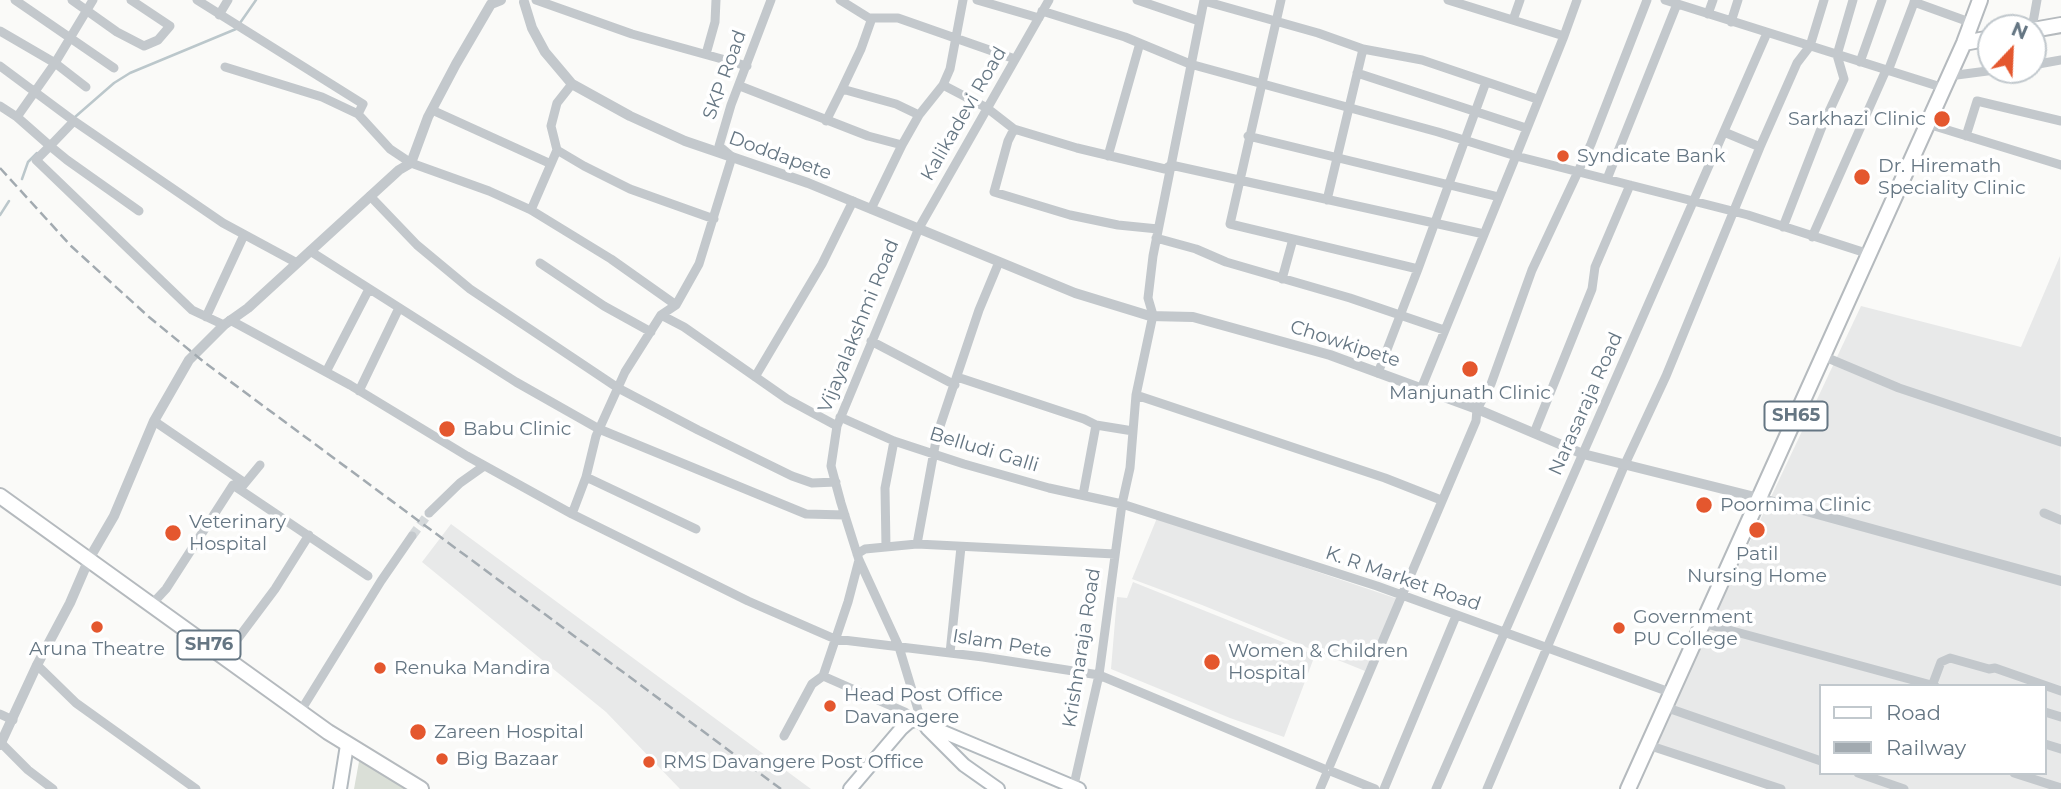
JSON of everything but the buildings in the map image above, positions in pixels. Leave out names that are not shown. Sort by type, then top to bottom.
[{"type":"main road","points":[[1965,43],[1980,0]]},
{"type":"main road","points":[[1965,43],[1977,41]]},
{"type":"main road","name":"SH65","points":[[1630,788],[1965,43]]},
{"type":"main road","name":"SH76","points":[[0,496],[300,712],[421,789]]},
{"type":"main road","points":[[858,789],[901,736],[920,721]]},
{"type":"main road","points":[[920,721],[964,765],[998,789]]},
{"type":"main road","points":[[850,789],[901,729],[909,722],[920,721],[1075,788]]},
{"type":"main road","points":[[340,789],[348,745]]},
{"type":"street","points":[[15,0],[114,68]]},
{"type":"street","points":[[72,0],[117,32],[144,46],[158,40],[170,26],[131,0]]},
{"type":"street","points":[[17,117],[55,63],[93,0]]},
{"type":"street","points":[[197,0],[363,104],[358,114]]},
{"type":"street","points":[[219,15],[228,0]]},
{"type":"street","points":[[706,54],[715,22],[716,0]]},
{"type":"street","name":"SKP Road","points":[[732,157],[719,146],[771,0]]},
{"type":"street","points":[[840,0],[872,18],[898,18],[1016,59]]},
{"type":"street","points":[[871,209],[919,115],[943,85],[950,69],[963,0]]},
{"type":"street","points":[[977,0],[1140,43],[1190,64],[1516,156],[1733,211],[1869,254]]},
{"type":"street","name":"Kalikadevi Road","points":[[919,228],[1049,0]]},
{"type":"street","points":[[1137,0],[1199,22]]},
{"type":"street","points":[[1281,0],[1248,136],[1230,225],[1418,268]]},
{"type":"street","points":[[1448,0],[1564,36]]},
{"type":"street","points":[[1513,20],[1520,0]]},
{"type":"street","points":[[1421,388],[1577,0]]},
{"type":"street","points":[[1320,789],[1476,421],[1477,409],[1491,384],[1532,270],[1591,144],[1647,0]]},
{"type":"street","points":[[1665,0],[1887,71],[1947,82],[1977,74]]},
{"type":"street","points":[[1708,14],[1713,0]]},
{"type":"street","points":[[1731,22],[1738,0]]},
{"type":"street","points":[[1487,789],[1625,464],[1666,376],[1760,147],[1797,63],[1810,46],[1824,0]]},
{"type":"street","points":[[1783,227],[1821,129],[1844,79],[1837,55],[1853,0]]},
{"type":"street","points":[[1860,62],[1882,0]]},
{"type":"street","points":[[52,789],[1,744],[89,559],[114,516],[154,421],[189,360],[370,196],[411,163],[432,110],[492,1]]},
{"type":"street","points":[[525,1],[747,65]]},
{"type":"street","points":[[525,1],[532,28],[545,52],[572,84],[557,103],[551,126],[557,150],[531,210]]},
{"type":"street","points":[[1204,1],[1363,49],[1422,60],[1537,99]]},
{"type":"street","name":"Krishnaraja Road","points":[[1075,788],[1099,675],[1122,504],[1130,468],[1136,395],[1153,315],[1148,298],[1157,233],[1204,1]]},
{"type":"street","points":[[1812,237],[1887,71],[1915,1],[1972,23]]},
{"type":"street","points":[[1606,179],[1677,4]]},
{"type":"street","points":[[826,121],[862,49],[872,18]]},
{"type":"street","points":[[0,31],[55,63],[86,87]]},
{"type":"street","name":"Narasaraja Road","points":[[1436,789],[1767,33]]},
{"type":"street","points":[[1108,156],[1140,43]]},
{"type":"street","points":[[1327,200],[1363,49]]},
{"type":"street","points":[[0,66],[72,119],[244,235],[297,263]]},
{"type":"street","points":[[225,67],[322,97],[358,114],[390,149],[411,163],[489,191],[531,210],[611,259],[676,305]]},
{"type":"street","points":[[1357,73],[1526,128]]},
{"type":"street","points":[[1378,373],[1486,82]]},
{"type":"street","name":"Doddapete","points":[[572,84],[630,116],[685,141],[853,201],[919,228]]},
{"type":"street","points":[[943,85],[987,108],[1014,129],[1108,156],[1165,169],[1171,165],[1484,234]]},
{"type":"street","points":[[740,86],[826,121],[902,145]]},
{"type":"street","points":[[842,89],[895,104],[919,115]]},
{"type":"street","points":[[1966,136],[1977,101],[2061,121]]},
{"type":"street","points":[[0,106],[17,117],[67,160],[139,211]]},
{"type":"street","points":[[432,110],[551,164]]},
{"type":"street","points":[[48,144],[72,119]]},
{"type":"street","points":[[1928,124],[2061,164]]},
{"type":"street","points":[[1014,129],[994,192],[1070,215],[1157,233],[1282,279],[1444,330]]},
{"type":"street","points":[[1724,132],[1760,147]]},
{"type":"street","points":[[1248,136],[1499,197]]},
{"type":"street","name":"Islam Pete","points":[[48,144],[36,160],[192,310],[227,323],[326,372],[484,466],[572,514],[748,601],[835,639],[1099,675],[1374,789]]},
{"type":"street","points":[[557,150],[631,189],[714,219]]},
{"type":"street","points":[[572,514],[586,477],[599,429],[618,388],[661,315],[676,305],[699,264],[732,157]]},
{"type":"street","points":[[1534,433],[1577,320],[1592,289],[1595,267],[1630,185]]},
{"type":"street","points":[[370,196],[417,245],[470,289],[618,388],[792,475],[812,483],[836,482]]},
{"type":"street","points":[[755,377],[822,264],[853,201]]},
{"type":"street","name":"Chowkipete","points":[[919,228],[1075,293],[1124,309],[1153,315],[1193,317],[1330,355],[1477,409],[1583,454],[1759,498],[2061,582]]},
{"type":"street","name":"Vijayalakshmi Road","points":[[919,228],[839,421],[831,466],[858,557],[899,647],[920,721]]},
{"type":"street","points":[[206,317],[244,235]]},
{"type":"street","points":[[1282,279],[1293,239]]},
{"type":"street","points":[[310,251],[516,382],[599,429],[806,514],[845,515]]},
{"type":"street","points":[[918,544],[937,435],[979,310],[999,262]]},
{"type":"street","points":[[540,263],[604,306],[651,332]]},
{"type":"street","points":[[326,372],[369,289]]},
{"type":"street","points":[[359,391],[399,308]]},
{"type":"street","name":"Belludi Galli","points":[[661,315],[684,327],[787,399],[839,421],[933,454],[1037,485],[1122,504]]},
{"type":"street","points":[[871,341],[956,381],[1096,425],[1133,431]]},
{"type":"street","points":[[1823,356],[1899,388],[2061,442]]},
{"type":"street","points":[[1136,395],[1287,444],[1441,500]]},
{"type":"street","points":[[154,421],[309,536],[368,576]]},
{"type":"street","points":[[1083,495],[1096,425]]},
{"type":"street","points":[[886,547],[885,488],[894,441]]},
{"type":"street","points":[[242,486],[260,465]]},
{"type":"street","points":[[429,513],[460,483],[484,466]]},
{"type":"street","points":[[586,477],[696,530]]},
{"type":"street","points":[[152,604],[166,589],[233,485],[242,486]]},
{"type":"street","name":"K. R Market Road","points":[[1122,504],[1403,596],[1672,693]]},
{"type":"street","points":[[2043,513],[2061,520]]},
{"type":"street","points":[[224,657],[275,589],[309,536]]},
{"type":"street","points":[[300,712],[373,592],[412,536]]},
{"type":"street","points":[[784,736],[812,684],[823,676],[858,557],[865,549],[918,544],[1115,554]]},
{"type":"street","points":[[950,653],[961,547]]},
{"type":"street","points":[[1384,789],[1457,616]]},
{"type":"street","points":[[1703,623],[1926,684]]},
{"type":"street","points":[[1934,684],[1941,662],[1950,658],[1989,669],[1995,668],[2030,683]]},
{"type":"street","points":[[37,665],[76,703],[196,789]]},
{"type":"street","points":[[823,676],[920,721]]},
{"type":"street","points":[[1665,707],[1820,761]]},
{"type":"street","points":[[0,714],[13,720]]},
{"type":"street","points":[[1648,745],[1781,789]]},
{"type":"street","points":[[1864,775],[1904,789]]},
{"type":"street","points":[[2020,775],[2061,788]]},
{"type":"shaded area","points":[[2060,256],[2061,789],[1776,789],[1656,749],[1673,705],[1861,306],[2021,347]]},
{"type":"shaded area","points":[[1157,518],[1398,599],[1365,671],[1132,579]]},
{"type":"shaded area","points":[[451,524],[811,789],[680,789],[606,712],[422,562]]},
{"type":"shaded area","name":"Women & Children Hospital","points":[[1133,582],[1315,655],[1284,737],[1111,669],[1117,597],[1127,598]]},
{"type":"shaded area","points":[[360,756],[424,789],[354,789]]},
{"type":"waterway","points":[[240,23],[256,0]]},
{"type":"waterway","points":[[75,117],[114,83],[130,73],[236,29]]},
{"type":"waterway","points":[[22,179],[28,162],[37,153]]},
{"type":"waterway","points":[[0,215],[9,201]]},
{"type":"tunnel","points":[[412,536],[429,513]]},
{"type":"railway","points":[[0,168],[71,246],[149,317],[204,362],[781,789]]},
{"type":"place","name":"Sarkhazi Clinic","points":[[1942,119]]},
{"type":"place","name":"Syndicate Bank","points":[[1563,156]]},
{"type":"place","name":"Dr. Hiremath Speciality Clinic","points":[[1862,177]]},
{"type":"place","name":"Manjunath Clinic","points":[[1470,369]]},
{"type":"place","name":"Babu Clinic","points":[[447,429]]},
{"type":"place","name":"Poornima Clinic","points":[[1704,505]]},
{"type":"place","name":"Patil Nursing Home","points":[[1757,530]]},
{"type":"place","name":"Veterinary Hospital","points":[[173,533]]},
{"type":"place","name":"Aruna Theatre","points":[[97,627]]},
{"type":"place","name":"Government PU College","points":[[1619,628]]},
{"type":"place","name":"Women & Children Hospital","points":[[1212,662]]},
{"type":"place","name":"Renuka Mandira","points":[[380,668]]},
{"type":"place","name":"Head Post Office Davanagere","points":[[830,706]]},
{"type":"place","name":"Zareen Hospital","points":[[418,732]]},
{"type":"place","name":"Big Bazaar","points":[[442,759]]},
{"type":"place","name":"RMS Davangere Post Office","points":[[649,762]]}]
